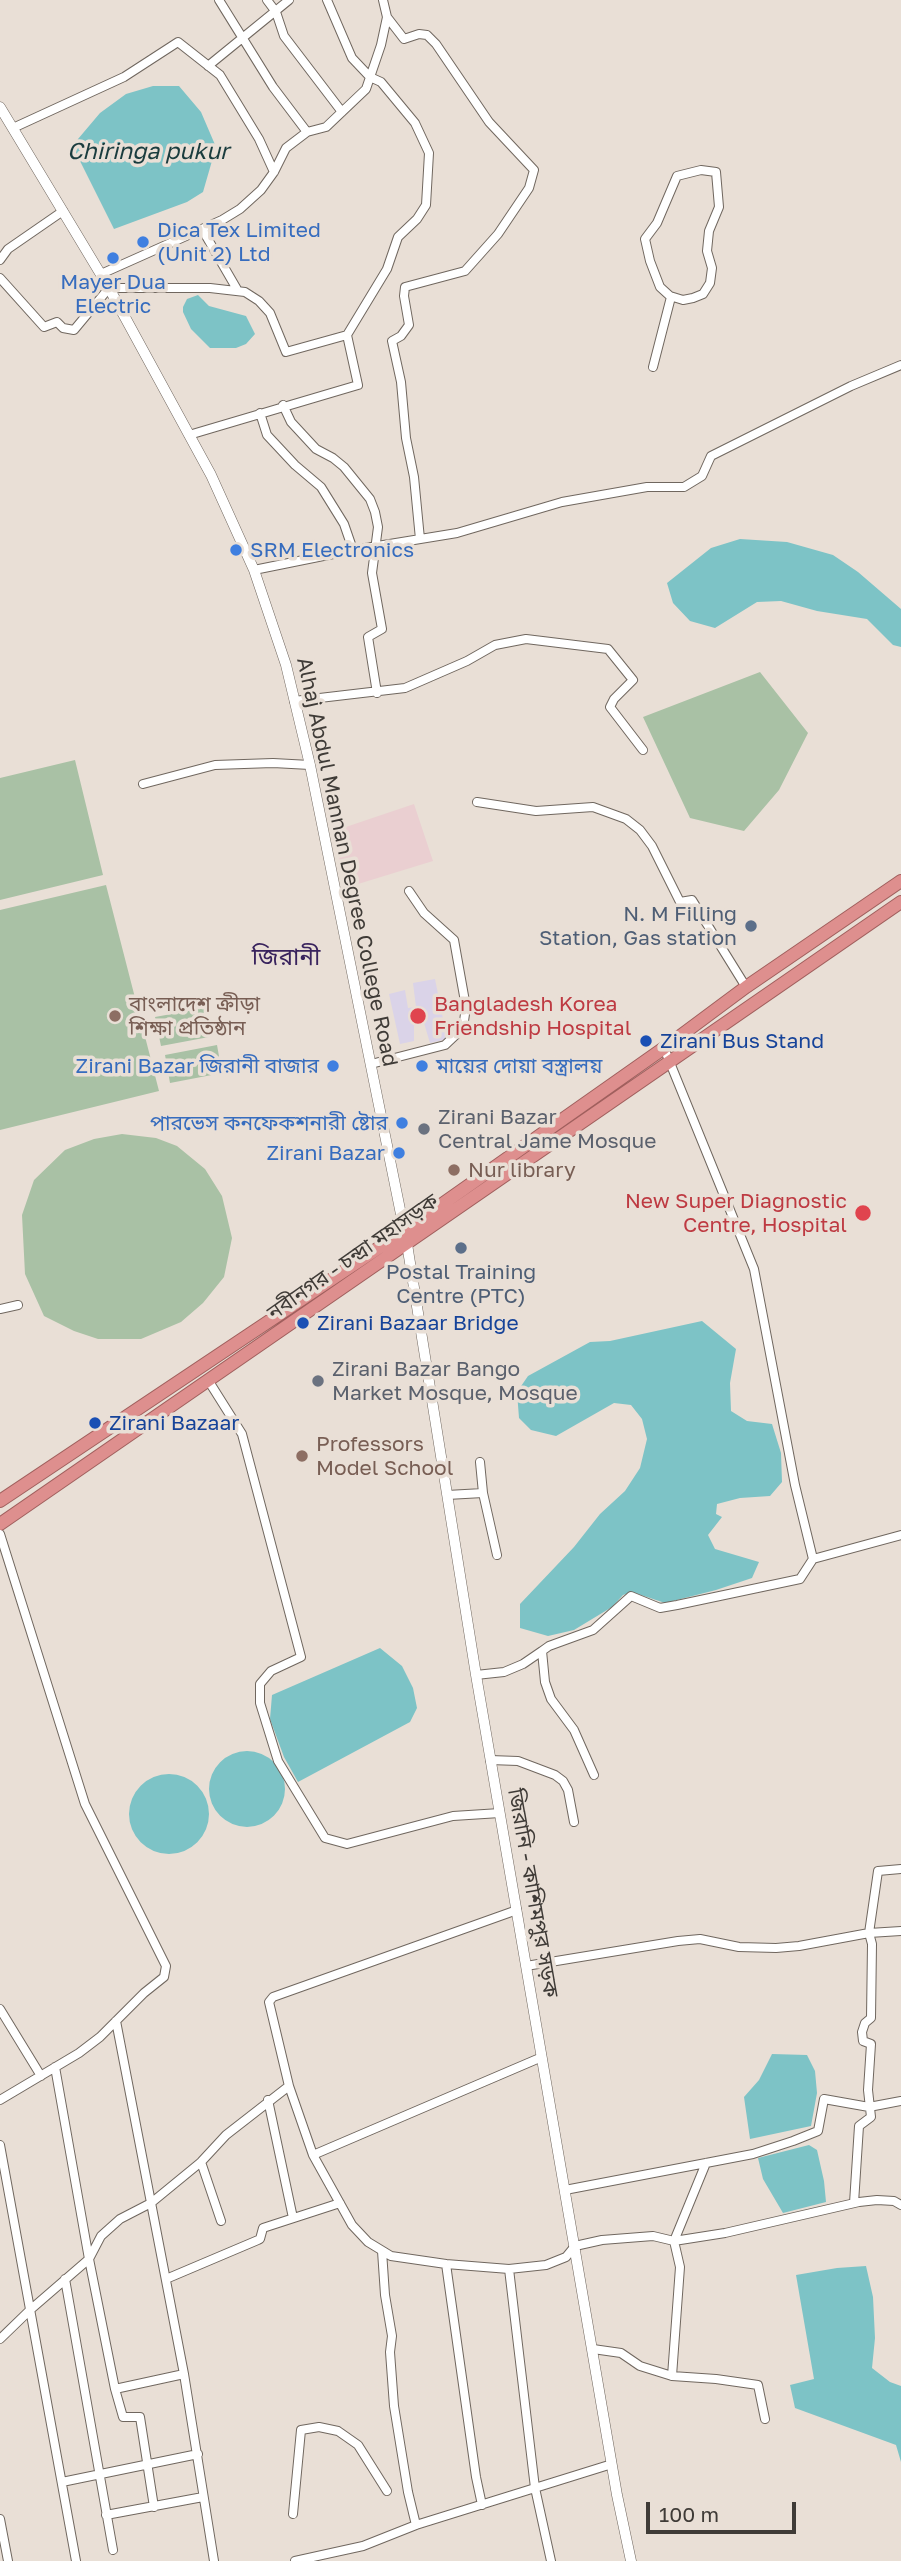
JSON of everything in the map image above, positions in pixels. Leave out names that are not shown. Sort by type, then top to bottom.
[{"type":"highway","name":"নবীনগর - চন্দ্রা মহাসড়ক","points":[[666,1054],[746,987],[901,881]]},
{"type":"highway","name":"নবীনগর - চন্দ্রা মহাসড়ক","points":[[0,1524],[208,1380],[666,1054],[901,902]]},
{"type":"highway","name":"নবীনগর - চন্দ্রা মহাসড়ক","points":[[0,1501],[406,1237]]},
{"type":"street","points":[[219,0],[230,13],[242,39],[307,132]]},
{"type":"street","points":[[267,0],[276,12],[284,36],[342,112]]},
{"type":"street","points":[[208,66],[289,0]]},
{"type":"street","points":[[0,278],[44,327],[57,322],[63,328],[74,330],[109,288],[209,288],[245,292],[260,301],[270,313],[286,352],[347,335],[387,269],[398,237],[417,219],[426,205],[429,153],[415,124],[381,82],[370,77],[352,58],[327,0]]},
{"type":"street","points":[[101,274],[240,209],[261,190],[286,148],[307,132],[326,127],[366,89],[382,45],[387,17],[383,0]]},
{"type":"street","points":[[387,17],[404,39],[419,34],[427,35],[436,44],[489,122],[534,170],[529,188],[498,234],[465,271],[405,287],[409,325],[401,336],[392,341],[401,382],[420,539]]},
{"type":"street","points":[[13,128],[124,78],[178,42],[220,75],[259,139],[274,172]]},
{"type":"street","name":"Alhaj Abdul Mannan Degree College Road","points":[[0,107],[109,288],[211,475],[254,569],[286,665],[310,765],[406,1237]]},
{"type":"street","points":[[701,170],[716,172],[719,207],[709,231],[707,251],[712,268],[710,284],[703,294],[693,298],[683,300],[670,296],[660,287],[645,239],[657,223],[677,176],[701,170]]},
{"type":"street","points":[[0,260],[8,249],[63,211]]},
{"type":"street","points":[[202,229],[238,291]]},
{"type":"street","points":[[653,367],[670,296]]},
{"type":"street","points":[[189,435],[358,385],[347,335]]},
{"type":"street","points":[[254,569],[457,533],[562,502],[647,487],[684,487],[702,476],[711,456],[839,391],[901,365]]},
{"type":"street","points":[[283,405],[291,422],[316,449],[344,467],[370,499],[378,527],[372,573],[382,629],[368,637],[377,693]]},
{"type":"street","points":[[260,413],[267,435],[295,465],[321,487],[344,524],[353,550]]},
{"type":"street","points":[[294,701],[405,688],[467,661],[495,645],[526,639],[608,649],[633,680],[614,699],[610,708],[643,750]]},
{"type":"street","points":[[144,784],[215,765],[310,765]]},
{"type":"street","points":[[477,802],[527,811],[593,807],[626,819],[640,830],[652,846],[680,902],[692,900],[746,987]]},
{"type":"street","points":[[371,1064],[446,1045],[463,1028],[466,1007],[454,940],[425,913],[409,891]]},
{"type":"street","points":[[666,1054],[754,1269],[795,1485],[813,1559]]},
{"type":"street","name":"জিরানি - কাশিমপুর সড়ক","points":[[406,1237],[475,1675],[631,2561]]},
{"type":"street","points":[[0,1309],[18,1305]]},
{"type":"street","points":[[208,1380],[242,1434],[301,1657],[271,1671],[260,1684],[260,1703],[278,1761],[325,1838],[347,1844],[453,1816],[500,1813]]},
{"type":"street","points":[[480,1462],[483,1493],[497,1555]]},
{"type":"street","points":[[447,1495],[483,1493]]},
{"type":"street","points":[[0,1534],[85,1804],[166,1966],[164,1977],[100,2037],[0,2100]]},
{"type":"street","points":[[475,1675],[504,1672],[523,1664],[549,1646],[593,1630],[631,1596],[660,1608],[800,1579],[813,1559],[901,1535]]},
{"type":"street","points":[[542,1651],[545,1682],[551,1699],[574,1730],[594,1775]]},
{"type":"street","points":[[491,1760],[518,1761],[555,1775],[563,1781],[568,1790],[575,1822]]},
{"type":"street","points":[[854,2203],[859,2126],[870,2117],[871,2044],[863,2041],[862,2032],[865,2023],[872,2018],[872,1944],[869,1933],[878,1871],[901,1869]]},
{"type":"street","points":[[517,1910],[273,1997],[269,2002],[289,2085],[313,2155],[352,2225],[368,2242],[391,2256],[509,2269],[546,2265],[566,2257],[575,2246],[602,2240],[653,2235],[674,2241],[725,2233],[854,2203],[877,2200],[894,2201],[901,2205]]},
{"type":"street","points":[[526,1966],[678,1941],[700,1939],[739,1947],[776,1948],[869,1933],[901,1931]]},
{"type":"street","points":[[0,2009],[41,2076]]},
{"type":"street","points":[[116,2021],[184,2374],[214,2561]]},
{"type":"street","points":[[313,2155],[542,2057]]},
{"type":"street","points":[[55,2067],[115,2389],[123,2417],[140,2417],[154,2507]]},
{"type":"street","points":[[0,2339],[30,2309],[89,2259],[101,2236],[120,2219],[152,2203],[201,2162],[226,2135],[289,2085]]},
{"type":"street","points":[[565,2190],[753,2154],[818,2131],[824,2099],[869,2107],[901,2101]]},
{"type":"street","points":[[268,2100],[293,2218]]},
{"type":"street","points":[[0,2145],[76,2561]]},
{"type":"street","points":[[201,2162],[221,2221]]},
{"type":"street","points":[[672,2375],[680,2267],[674,2241],[706,2163]]},
{"type":"street","points":[[166,2279],[260,2239],[262,2228],[340,2203]]},
{"type":"street","points":[[382,2251],[392,2336],[390,2352],[394,2406],[416,2525]]},
{"type":"street","points":[[446,2264],[475,2477],[482,2505]]},
{"type":"street","points":[[509,2269],[536,2488],[551,2561]]},
{"type":"street","points":[[65,2279],[113,2550]]},
{"type":"street","points":[[593,2349],[621,2353],[640,2366],[672,2375],[758,2385],[765,2419]]},
{"type":"street","points":[[115,2389],[184,2374]]},
{"type":"street","points":[[293,2514],[301,2430],[319,2427],[338,2431],[358,2445],[387,2491]]},
{"type":"street","points":[[62,2482],[198,2454]]},
{"type":"street","points":[[295,2561],[363,2546],[416,2525],[612,2464]]},
{"type":"street","points":[[106,2515],[203,2497]]},
{"type":"street","points":[[0,2519],[8,2561]]},
{"type":"shaded area","points":[[414,804],[433,861],[345,888],[334,831]]},
{"type":"shaded area","name":"Bangladesh Korea Friendship Hospital","points":[[435,979],[447,1039],[430,1043],[424,1023],[414,1026],[414,1041],[400,1044],[389,994],[405,990],[408,1008],[416,1007],[413,983]]},
{"type":"green space","points":[[760,672],[808,733],[779,790],[744,831],[690,818],[643,717]]},
{"type":"green space","points":[[75,760],[103,875],[0,900],[0,778]]},
{"type":"green space","points":[[106,885],[159,1091],[0,1130],[0,910]]},
{"type":"green space","points":[[204,1008],[209,1037],[161,1046],[155,1017]]},
{"type":"green space","points":[[217,1045],[222,1073],[170,1083],[165,1055]]},
{"type":"green space","points":[[122,1134],[156,1138],[177,1146],[205,1169],[222,1196],[232,1238],[224,1277],[203,1303],[181,1322],[141,1339],[98,1339],[44,1316],[25,1274],[22,1215],[34,1180],[65,1150],[94,1139]]},
{"type":"water","name":"Chiringa pukur","points":[[153,86],[179,86],[201,112],[216,147],[203,192],[187,202],[114,229],[74,149],[78,139],[100,113],[126,94]]},
{"type":"water","points":[[198,295],[209,306],[246,316],[255,334],[246,344],[236,348],[210,348],[191,329],[183,312],[187,299]]},
{"type":"water","points":[[740,539],[787,542],[833,555],[858,572],[901,609],[901,647],[893,645],[867,619],[817,611],[781,601],[757,602],[715,628],[690,621],[673,603],[667,583],[711,548]]},
{"type":"water","points":[[702,1321],[736,1349],[730,1383],[731,1411],[747,1421],[772,1424],[781,1453],[782,1482],[770,1496],[740,1498],[717,1504],[716,1514],[722,1517],[708,1535],[715,1549],[759,1562],[752,1578],[665,1603],[632,1592],[623,1595],[612,1607],[574,1630],[548,1636],[520,1628],[520,1604],[574,1547],[600,1514],[625,1491],[640,1468],[647,1439],[642,1419],[631,1405],[614,1403],[556,1436],[531,1430],[519,1418],[517,1392],[528,1376],[590,1342],[610,1341]]},
{"type":"water","points":[[380,1648],[402,1666],[413,1688],[417,1708],[410,1722],[298,1782],[284,1757],[270,1719],[272,1695]]},
{"type":"water","points":[[240,1751],[254,1751],[268,1757],[279,1768],[283,1774],[283,1804],[274,1816],[262,1825],[240,1827],[226,1821],[215,1810],[209,1796],[209,1782],[215,1768],[226,1757]]},
{"type":"water","points":[[169,1774],[184,1777],[197,1786],[206,1799],[209,1814],[206,1829],[197,1842],[184,1851],[169,1854],[154,1851],[141,1842],[132,1829],[129,1814],[132,1799],[141,1786],[154,1777]]},
{"type":"water","points":[[772,2054],[807,2055],[815,2071],[817,2093],[811,2126],[750,2139],[744,2097],[759,2080]]},
{"type":"water","points":[[809,2145],[817,2150],[826,2202],[783,2213],[763,2179],[758,2158]]},
{"type":"water","points":[[866,2266],[873,2297],[875,2338],[872,2368],[890,2382],[901,2386],[901,2462],[896,2445],[795,2408],[790,2385],[814,2379],[796,2275]]},
{"type":"place","name":"Dica Tex Limited (Unit 2) Ltd","points":[[143,242]]},
{"type":"place","name":"Mayer Dua Electric","points":[[113,258]]},
{"type":"place","name":"SRM Electronics","points":[[236,550]]},
{"type":"place","name":"N. M Filling Station, Gas station","points":[[751,926]]},
{"type":"place","name":"বাংলাদেশ ক্রীড়া শিক্ষা প্রতিষ্ঠান","points":[[115,1016]]},
{"type":"place","name":"Bangladesh Korea Friendship Hospital","points":[[418,1016]]},
{"type":"place","name":"Zirani Bus Stand","points":[[646,1041]]},
{"type":"place","name":"Zirani Bazar জিরানী বাজার","points":[[333,1066]]},
{"type":"place","name":"মায়ের দোয়া বস্ত্রালয়","points":[[422,1066]]},
{"type":"place","name":"পারভেস কনফেকশনারী ষ্টোর","points":[[402,1123]]},
{"type":"place","name":"Zirani Bazar Central Jame Mosque","points":[[424,1129]]},
{"type":"place","name":"Zirani Bazar","points":[[399,1153]]},
{"type":"place","name":"Nur library","points":[[454,1170]]},
{"type":"place","name":"New Super Diagnostic Centre, Hospital","points":[[863,1213]]},
{"type":"place","name":"Postal Training Centre (PTC)","points":[[461,1248]]},
{"type":"place","name":"Zirani Bazaar Bridge","points":[[303,1323]]},
{"type":"place","name":"Zirani Bazar Bango Market Mosque, Mosque","points":[[318,1381]]},
{"type":"place","name":"Zirani Bazaar","points":[[95,1423]]},
{"type":"place","name":"Professors Model School","points":[[302,1456]]},
{"type":"district","name":"জিরানী","points":[[286,957]]}]
